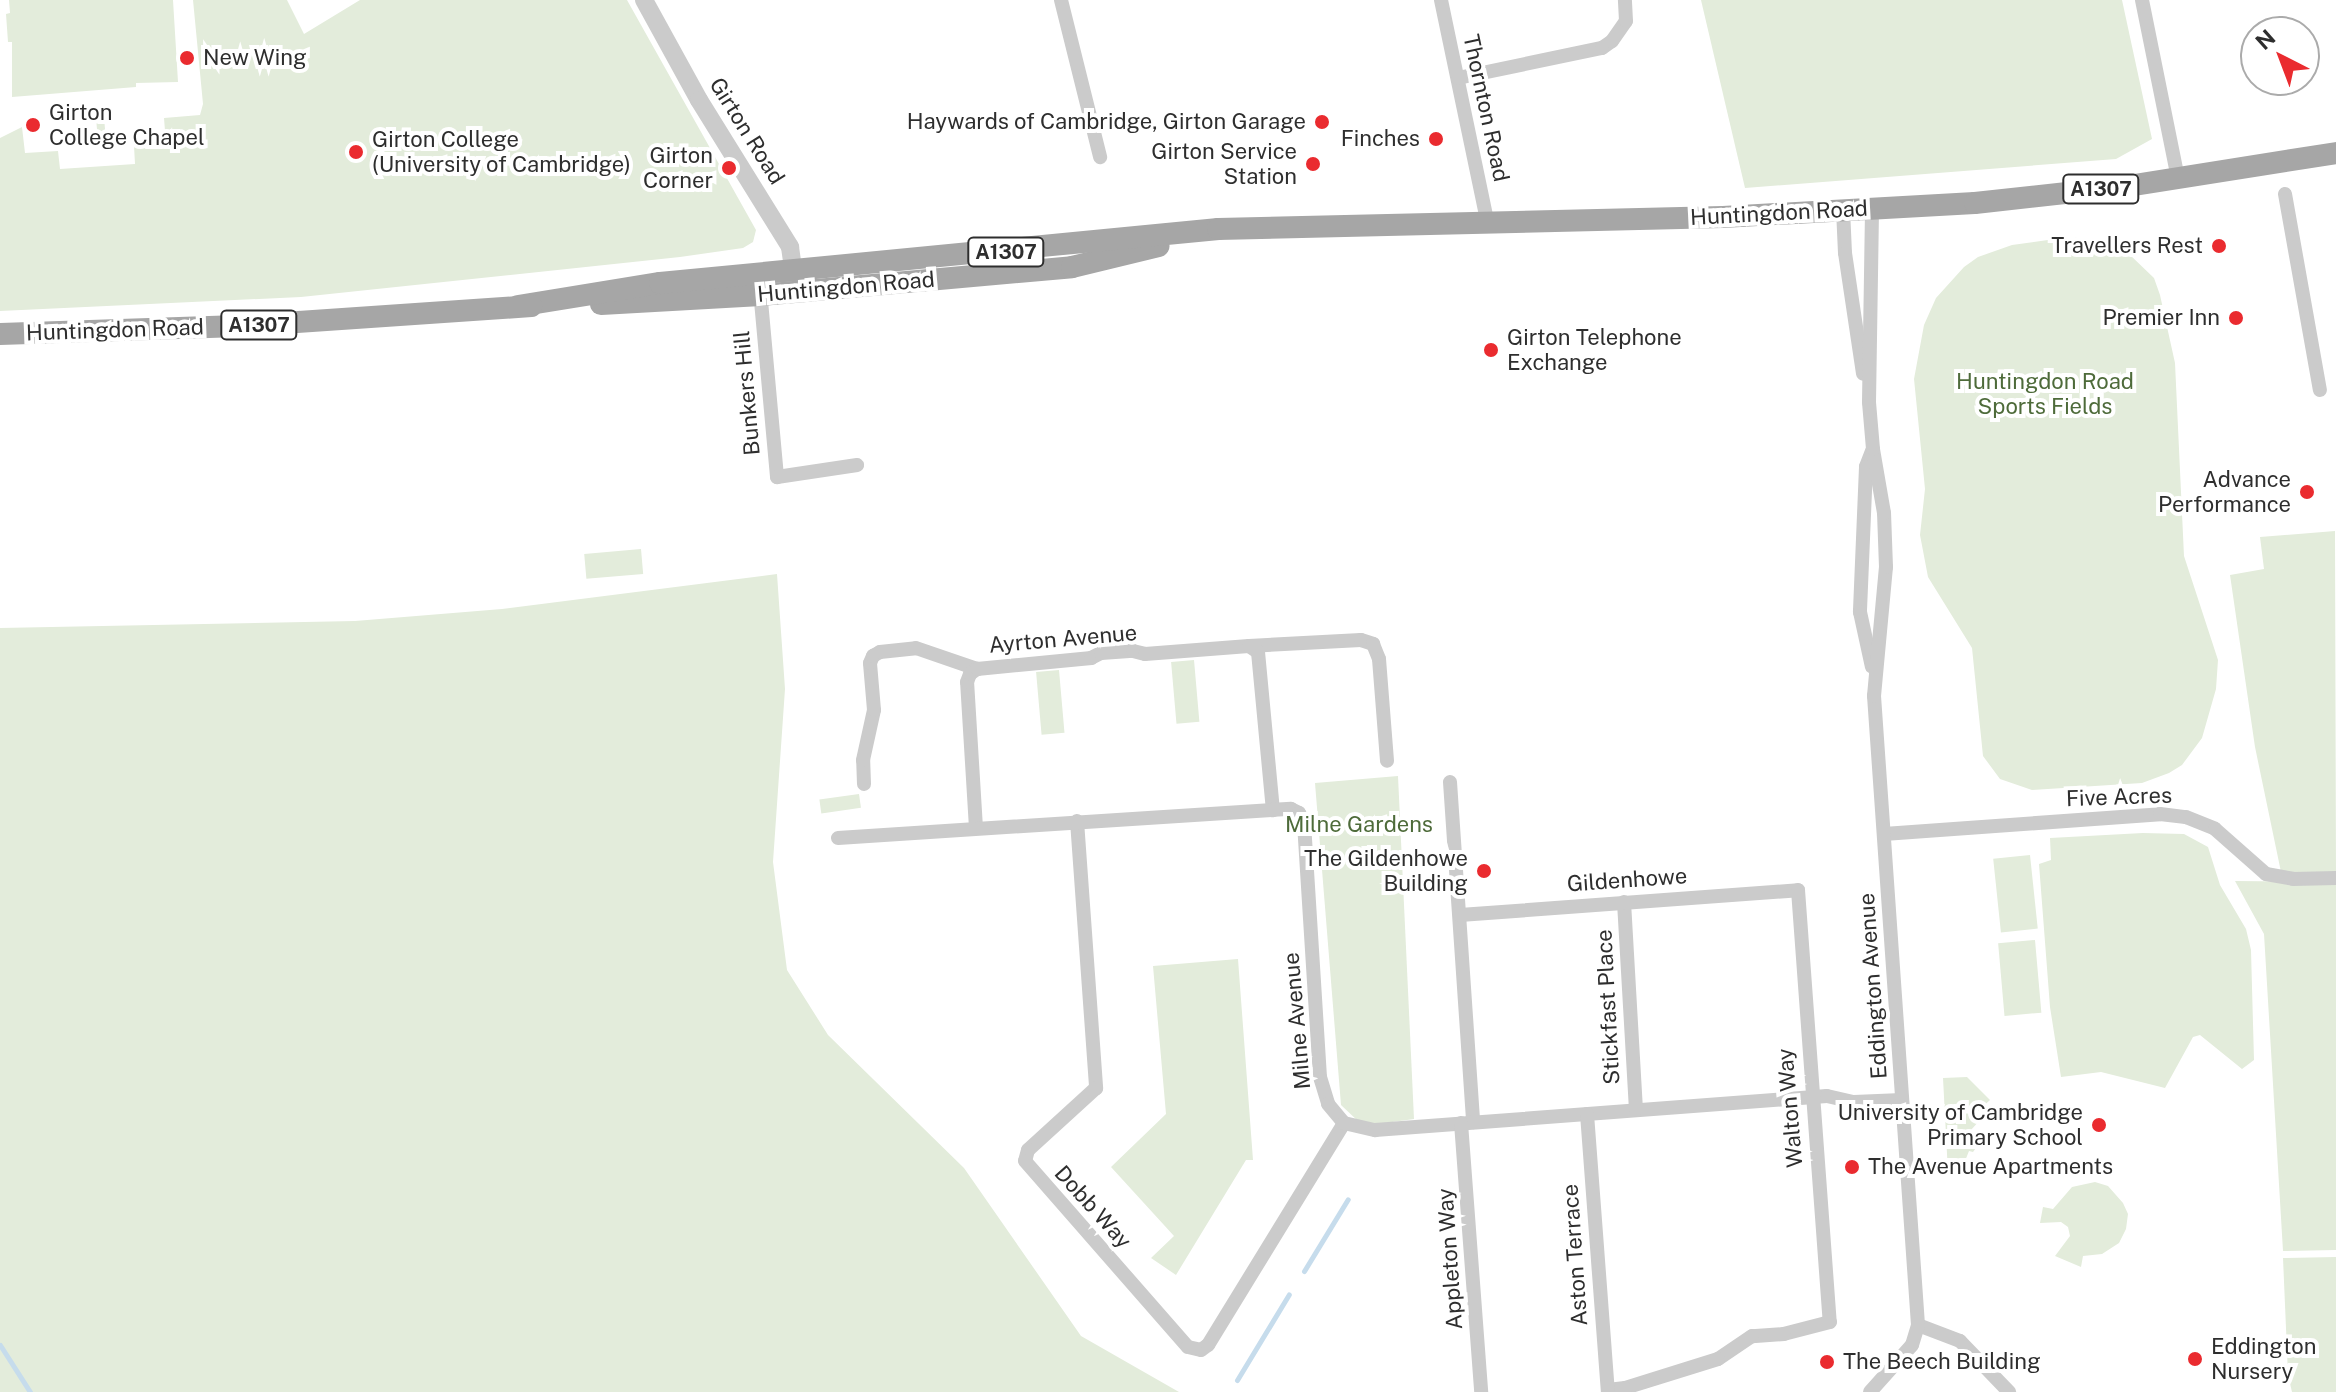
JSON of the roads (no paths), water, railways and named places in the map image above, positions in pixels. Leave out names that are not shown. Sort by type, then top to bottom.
[{"type":"main road","name":"Huntingdon Road","points":[[0,334],[239,326],[518,306],[795,281],[1072,267],[1218,229],[1488,224],[1975,203],[2178,179],[2336,153]]},
{"type":"street","name":"Girton Road","points":[[644,0],[699,100],[790,247],[795,281]]},
{"type":"street","points":[[1061,0],[1100,157]]},
{"type":"street","name":"Thornton Road","points":[[1441,0],[1488,224]]},
{"type":"street","points":[[1458,78],[1602,48],[1612,41],[1626,21],[1625,0]]},
{"type":"street","points":[[2142,0],[2178,179]]},
{"type":"street","points":[[2285,194],[2320,390]]},
{"type":"street","name":"Eddington Avenue","points":[[1872,207],[1869,402],[1884,513],[1886,567],[1873,671]]},
{"type":"street","name":"Eddington Avenue","points":[[1843,209],[1844,249],[1855,335],[1869,402]]},
{"type":"street","name":"Bunkers Hill","points":[[760,284],[777,477],[857,465]]},
{"type":"street","name":"Eddington Avenue","points":[[1873,449],[1866,467],[1860,612],[1873,671],[1918,1325]]},
{"type":"street","name":"Ayrton Avenue","points":[[864,784],[863,760],[874,710],[870,663],[880,652],[916,648],[977,669],[1091,658],[1101,653],[1133,651],[1145,654],[1361,640],[1373,644],[1379,659],[1387,761]]},
{"type":"street","points":[[1249,646],[1258,652],[1262,661],[1273,810]]},
{"type":"street","name":"Ayrton Avenue","points":[[976,828],[967,682],[977,669]]},
{"type":"street","points":[[1450,782],[1460,915],[1467,1122]]},
{"type":"street","name":"Milne Avenue","points":[[838,838],[1291,809],[1299,813],[1304,823],[1320,1077],[1328,1104],[1344,1123]]},
{"type":"street","name":"Five Acres","points":[[1884,834],[2160,814],[2186,817],[2215,829],[2266,874],[2293,879],[2336,878]]},
{"type":"street","name":"Dobb Way","points":[[1077,821],[1096,1088],[1028,1150],[1025,1161],[1188,1347],[1201,1350],[1208,1345],[1344,1123]]},
{"type":"street","name":"Gildenhowe","points":[[1460,915],[1798,890]]},
{"type":"street","name":"Walton Way","points":[[1608,1391],[1718,1359],[1752,1336],[1784,1334],[1830,1322],[1798,890]]},
{"type":"street","name":"Stickfast Place","points":[[1624,902],[1636,1110]]},
{"type":"street","points":[[1344,1123],[1375,1130],[1812,1097],[1854,1102],[1902,1100]]},
{"type":"street","name":"Aston Terrace","points":[[1587,1114],[1608,1391]]},
{"type":"street","name":"Appleton Way","points":[[1467,1122],[1481,1392]]},
{"type":"street","points":[[1870,1392],[1912,1345],[1918,1325],[1960,1341],[2009,1392]]},
{"type":"waterway","points":[[1304,1271],[1348,1199]]},
{"type":"waterway","points":[[1237,1380],[1289,1294]]},
{"type":"waterway","points":[[0,1345],[30,1392]]},
{"type":"place","name":"New Wing","points":[[187,58]]},
{"type":"place","name":"Haywards of Cambridge, Girton Garage","points":[[1322,122]]},
{"type":"place","name":"Girton College Chapel","points":[[33,125]]},
{"type":"place","name":"Finches","points":[[1436,139]]},
{"type":"place","name":"Girton College (University of Cambridge)","points":[[356,152]]},
{"type":"place","name":"Girton Service Station","points":[[1313,164]]},
{"type":"place","name":"Girton Corner","points":[[729,168]]},
{"type":"place","name":"Travellers Rest","points":[[2219,246]]},
{"type":"place","name":"Premier Inn","points":[[2236,318]]},
{"type":"place","name":"Girton Telephone Exchange","points":[[1491,350]]},
{"type":"place","name":"Advance Performance","points":[[2307,492]]},
{"type":"place","name":"The Gildenhowe Building","points":[[1484,871]]},
{"type":"place","name":"University of Cambridge Primary School","points":[[2099,1125]]},
{"type":"place","name":"The Avenue Apartments","points":[[1852,1167]]},
{"type":"place","name":"Eddington Nursery","points":[[2195,1359]]},
{"type":"place","name":"The Beech Building","points":[[1827,1362]]},
{"type":"park label","name":"Huntingdon Road Sports Fields","points":[[2045,394]]},
{"type":"park label","name":"Milne Gardens","points":[[1359,825]]}]
